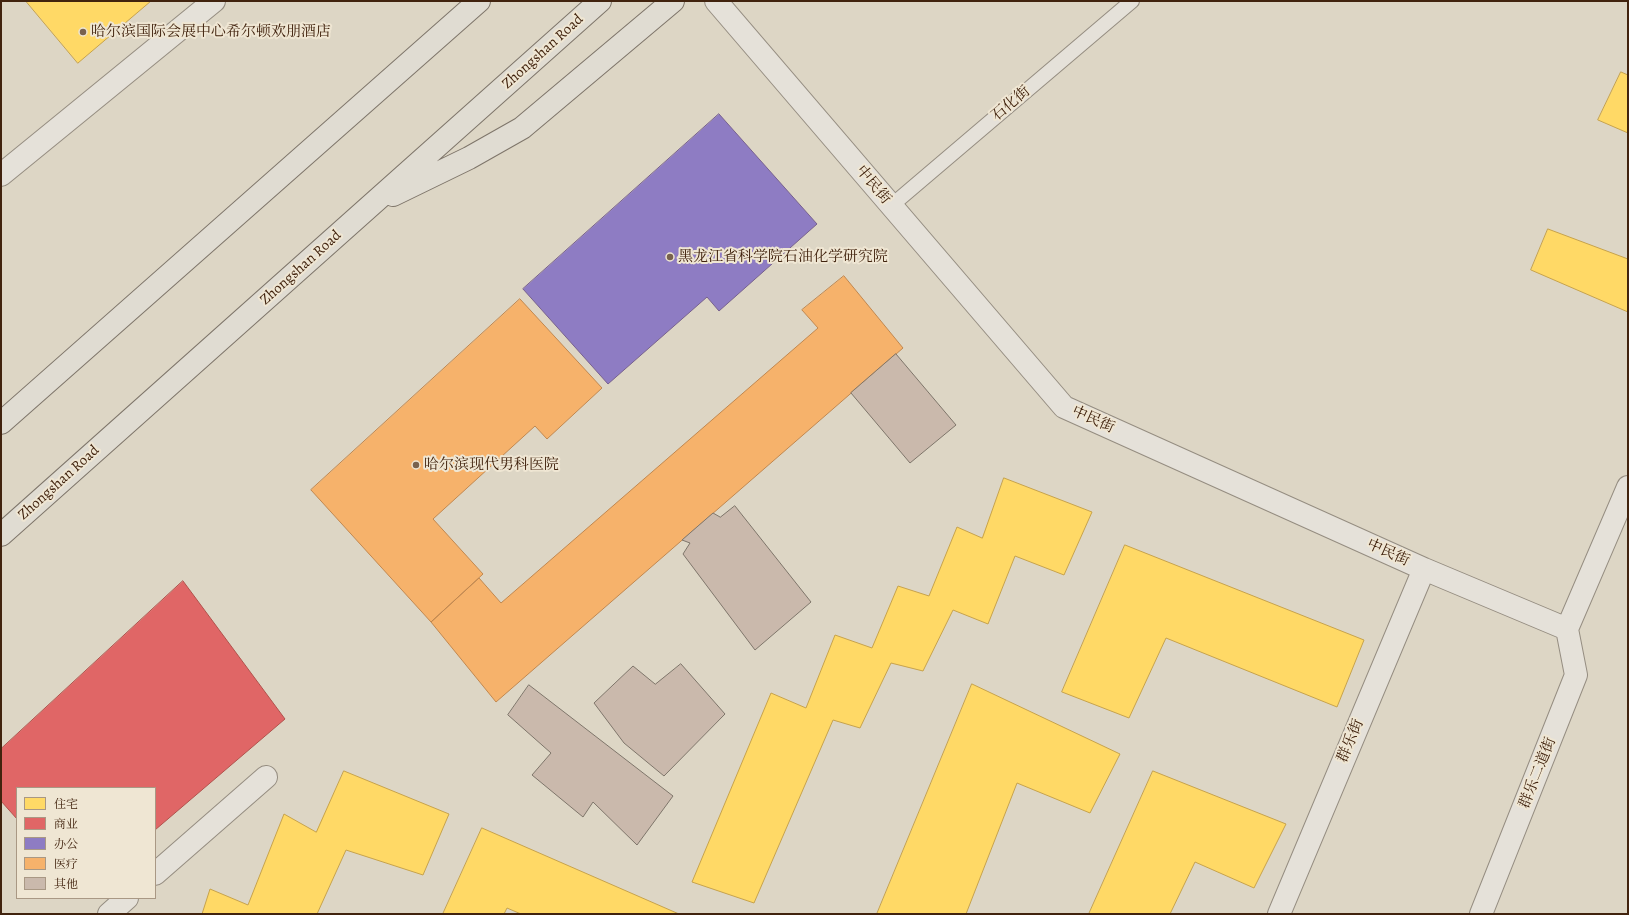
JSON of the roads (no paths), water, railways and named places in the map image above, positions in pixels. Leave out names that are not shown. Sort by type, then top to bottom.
[{"type":"main road","points":[[1,423],[479,1]]},
{"type":"main road","name":"Zhongshan Road","points":[[1,535],[600,1]]},
{"type":"main road","points":[[368,207],[469,158],[522,128],[673,1]]},
{"type":"street","points":[[1,176],[214,1]]},
{"type":"street","name":"中民街","points":[[716,1],[1064,407],[1424,569],[1567,629]]},
{"type":"street","points":[[1567,629],[1628,487]]},
{"type":"street","name":"群乐街","points":[[1279,914],[1424,569]]},
{"type":"street","name":"群乐二道街","points":[[1481,914],[1576,675],[1567,629]]},
{"type":"street","points":[[156,873],[266,777]]},
{"type":"street","points":[[109,914],[126,899]]},
{"type":"lane","name":"石化街","points":[[891,206],[1132,1]]},
{"type":"place","name":"哈尔滨国际会展中心希尔顿欢朋酒店","points":[[83,32]]},
{"type":"place","name":"黑龙江省科学院石油化学研究院","points":[[670,257]]},
{"type":"place","name":"哈尔滨现代男科医院","points":[[416,465]]}]
